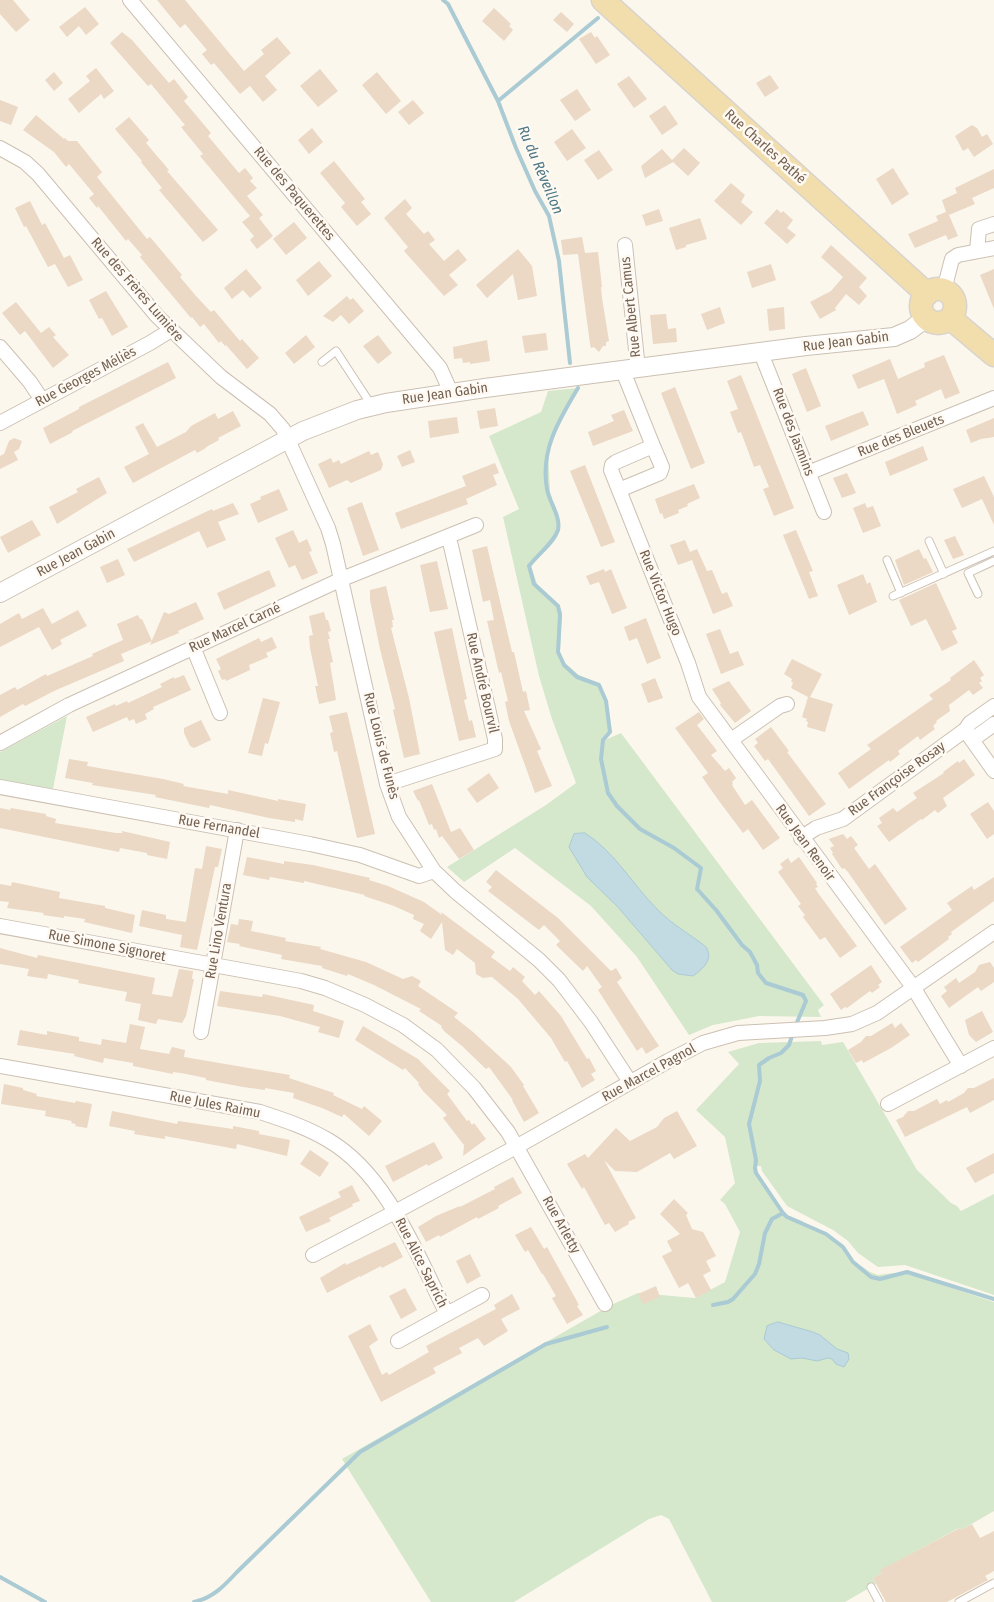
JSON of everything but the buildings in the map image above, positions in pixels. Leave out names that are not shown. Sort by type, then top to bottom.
[{"type":"main road","name":"Rue Charles Pathé","points":[[603,0],[935,292]]},
{"type":"main road","points":[[935,292],[952,297],[955,308],[950,318],[942,323],[936,323],[926,318],[921,304],[935,292]]},
{"type":"main road","points":[[950,318],[994,355]]},
{"type":"street","name":"Rue des Paquerettes","points":[[130,0],[440,368],[449,393]]},
{"type":"street","name":"Rue des Frères Lumière","points":[[0,148],[25,162],[38,174],[156,316],[221,377],[270,414],[283,429],[291,446]]},
{"type":"street","points":[[977,251],[979,229],[994,224]]},
{"type":"street","name":"Rue Albert Camus","points":[[625,245],[631,370]]},
{"type":"street","points":[[935,292],[952,259],[958,255],[994,248]]},
{"type":"street","name":"Rue Jean Gabin","points":[[0,593],[291,446],[308,429],[372,406],[386,402],[449,393],[894,337],[910,330],[926,318]]},
{"type":"street","name":"Rue Georges Méliès","points":[[0,423],[171,330]]},
{"type":"street","points":[[0,347],[30,382],[42,400]]},
{"type":"street","name":"Rue des Jasmins","points":[[761,353],[824,512]]},
{"type":"street","points":[[619,490],[660,473],[662,467],[653,446],[631,370]]},
{"type":"street","name":"Rue des Bleuets","points":[[808,472],[994,398]]},
{"type":"street","name":"Rue Louis de Funès","points":[[291,446],[328,528],[342,579],[387,784],[399,817],[434,871],[455,891],[539,960],[559,980],[592,1022],[630,1082]]},
{"type":"street","name":"Rue Victor Hugo","points":[[653,446],[616,462],[612,465],[612,470],[688,663],[699,697]]},
{"type":"street","name":"Rue Marcel Carné","points":[[0,743],[70,705],[193,647],[342,579],[476,525]]},
{"type":"street","name":"Rue André Bourvil","points":[[387,784],[495,749],[495,739],[448,537]]},
{"type":"street","points":[[193,647],[220,713]]},
{"type":"street","name":"Rue Jean Renoir","points":[[699,697],[801,838],[913,987],[961,1066]]},
{"type":"street","points":[[731,740],[780,706],[787,704]]},
{"type":"street","name":"Rue Françoise Rosay","points":[[968,735],[970,723],[994,706]]},
{"type":"street","name":"Rue Françoise Rosay","points":[[801,838],[816,828],[843,819],[968,735],[994,724]]},
{"type":"street","points":[[968,735],[994,770]]},
{"type":"street","name":"Rue Fernandel","points":[[0,787],[237,830],[360,855],[419,876],[434,871]]},
{"type":"street","name":"Rue Lino Ventura","points":[[201,1032],[237,830]]},
{"type":"street","name":"Rue Simone Signoret","points":[[0,926],[301,981],[365,1004],[403,1025],[437,1050],[474,1088],[504,1127],[516,1147]]},
{"type":"street","name":"Rue Marcel Pagnol","points":[[313,1255],[516,1147],[630,1082],[706,1042],[738,1033],[825,1028],[852,1024],[878,1012],[994,932]]},
{"type":"street","points":[[888,1104],[994,1048]]},
{"type":"street","name":"Rue Jules Raimu","points":[[0,1066],[260,1112],[297,1124],[329,1140],[356,1161],[377,1184],[395,1212]]},
{"type":"street","name":"Rue Arletty","points":[[516,1147],[605,1304]]},
{"type":"street","name":"Rue Alice Saprich","points":[[395,1212],[447,1314]]},
{"type":"street","name":"Rue Alice Saprich","points":[[398,1341],[482,1295]]},
{"type":"lane","points":[[322,362],[336,352],[372,406]]},
{"type":"lane","points":[[929,541],[944,574]]},
{"type":"lane","points":[[894,596],[994,551]]},
{"type":"lane","points":[[887,560],[901,593]]},
{"type":"lane","points":[[978,594],[968,573],[994,561]]},
{"type":"lane","points":[[959,1602],[994,1583]]},
{"type":"lane","points":[[871,1587],[879,1602]]},
{"type":"green space","points":[[578,388],[548,452],[550,492],[560,522],[560,529],[556,539],[531,566],[537,584],[559,605],[562,612],[560,652],[566,664],[579,675],[600,684],[607,703],[611,733],[605,740],[621,733],[824,1005],[818,1010],[821,1017],[759,1016],[713,1025],[689,1035],[637,957],[591,906],[515,848],[464,882],[447,867],[546,805],[576,783],[552,719],[539,676],[503,517],[519,509],[489,436],[541,412],[548,391]]},
{"type":"green space","points":[[67,716],[53,789],[0,780],[0,752]]},
{"type":"green space","points":[[821,1041],[822,1045],[843,1042],[917,1170],[951,1203],[961,1211],[994,1194],[994,1295],[905,1265],[878,1267],[858,1253],[848,1241],[833,1230],[787,1206],[762,1171],[761,1166],[754,1166],[758,1179],[785,1214],[800,1220],[841,1243],[854,1261],[870,1272],[878,1275],[893,1273],[910,1274],[994,1302],[994,1511],[961,1530],[959,1528],[881,1570],[882,1573],[873,1578],[876,1584],[845,1602],[712,1602],[669,1519],[661,1515],[649,1519],[514,1602],[431,1602],[342,1459],[611,1305],[638,1293],[695,1298],[725,1282],[740,1232],[725,1204],[720,1200],[735,1183],[725,1137],[696,1110],[739,1064],[728,1052],[759,1043]]},
{"type":"water","points":[[585,833],[605,849],[662,914],[706,947],[709,956],[708,960],[697,973],[693,976],[678,974],[672,970],[617,906],[587,877],[569,847],[574,834]]},
{"type":"water","points":[[778,1322],[820,1335],[837,1349],[848,1353],[849,1359],[844,1367],[828,1358],[817,1361],[802,1358],[791,1359],[774,1350],[764,1339],[767,1326]]},
{"type":"waterway","name":"Ru du Réveillon","points":[[443,0],[448,4],[498,101],[535,191],[549,216],[559,261],[570,363]]},
{"type":"waterway","points":[[498,101],[598,18]]},
{"type":"waterway","name":"Ru du Réveillon","points":[[578,388],[558,424],[546,461],[547,489],[558,520],[558,530],[549,544],[529,566],[534,584],[558,606],[560,615],[558,652],[564,665],[577,677],[599,685],[606,701],[610,732],[603,740],[601,759],[608,793],[617,806],[640,829],[674,848],[701,868],[697,889],[716,910],[742,945],[750,952],[757,965],[758,973],[766,983],[803,995],[806,1001],[795,1027]]},
{"type":"waterway","name":"Ru du Réveillon","points":[[793,1033],[789,1045],[781,1053],[759,1065],[760,1081],[749,1124],[756,1160],[756,1173],[783,1213],[787,1217],[826,1234],[843,1247],[853,1262],[871,1277],[880,1279],[907,1272],[994,1299]]},
{"type":"waterway","points":[[713,1305],[733,1299],[755,1274],[759,1264],[765,1233],[772,1219],[783,1213]]},
{"type":"waterway","points":[[194,1602],[213,1594],[223,1586],[360,1452],[546,1344],[607,1327]]},
{"type":"waterway","points":[[0,1577],[45,1602]]}]
